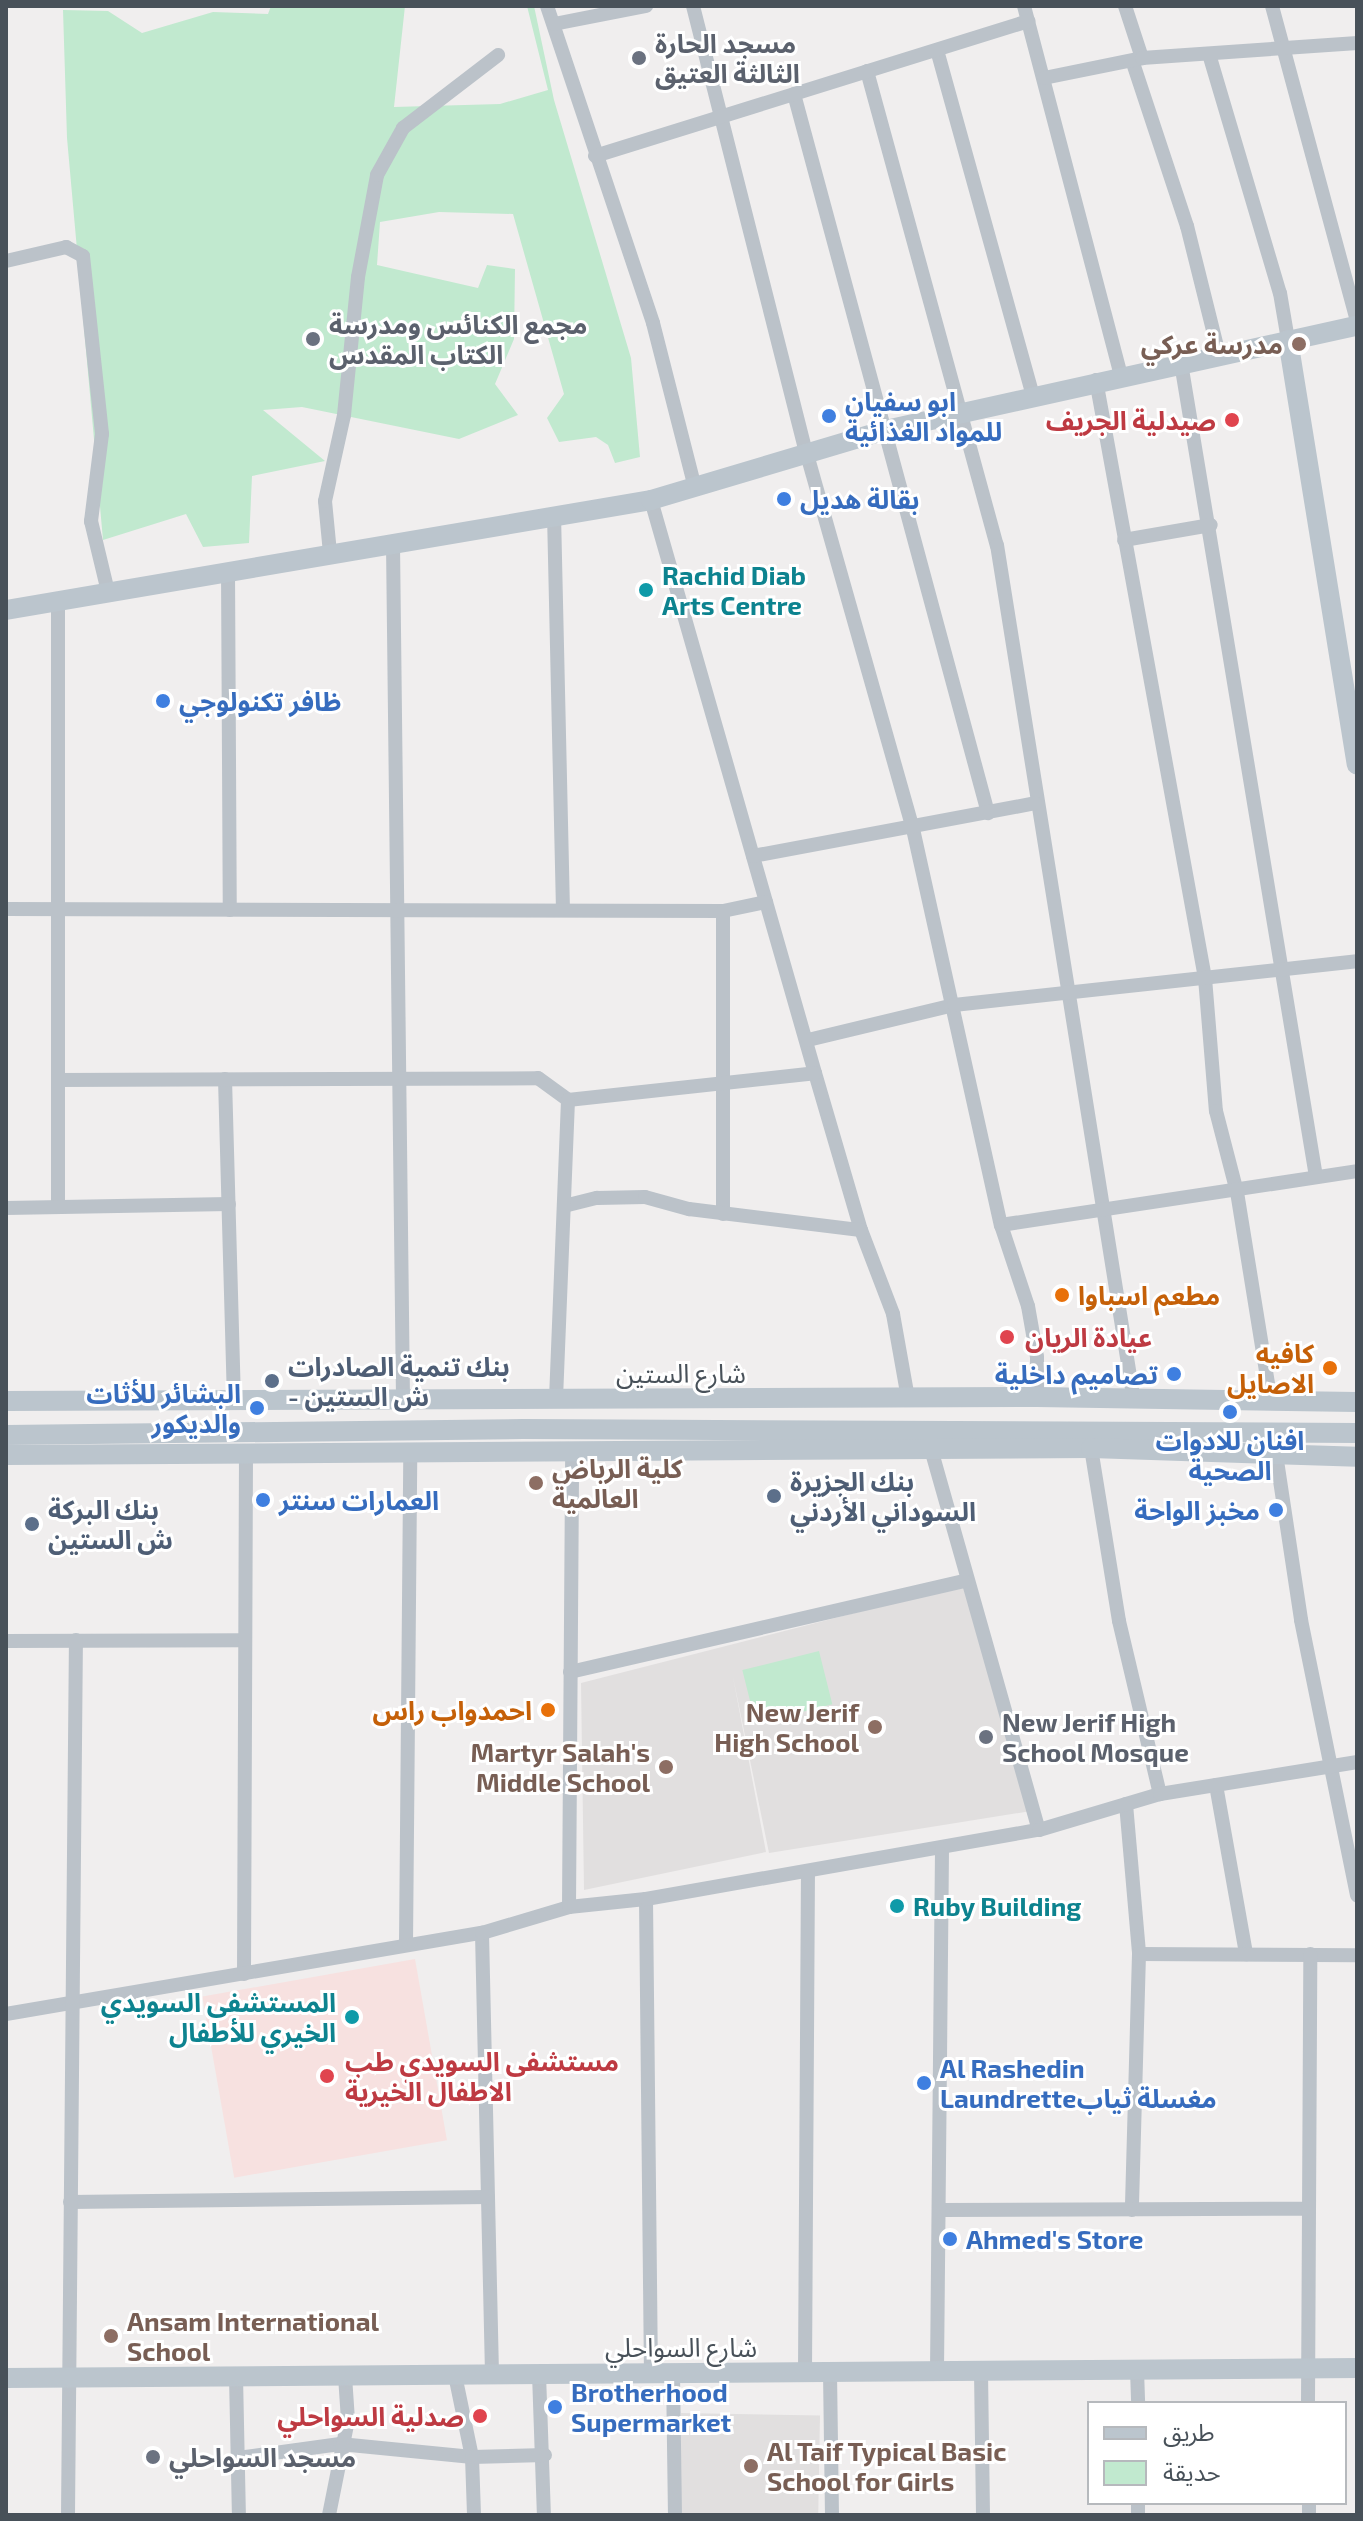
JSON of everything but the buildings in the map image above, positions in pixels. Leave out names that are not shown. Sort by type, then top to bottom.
[{"type":"street","points":[[547,6],[653,323],[695,488]]},
{"type":"street","points":[[554,24],[646,6]]},
{"type":"street","points":[[693,6],[806,451],[913,829],[1001,1225],[1028,1306],[1037,1357],[1037,1397]]},
{"type":"street","points":[[1024,6],[1121,375]]},
{"type":"street","points":[[1125,6],[1138,61],[1187,226],[1219,354]]},
{"type":"street","points":[[7,606],[58,601],[554,514],[651,500],[806,451],[886,430],[1357,323],[1272,6]]},
{"type":"street","points":[[595,156],[1028,21]]},
{"type":"street","points":[[1044,78],[1138,61],[1281,45],[1357,43]]},
{"type":"street","points":[[937,50],[1033,395]]},
{"type":"street","points":[[1209,54],[1280,293],[1357,764]]},
{"type":"street","points":[[330,553],[325,501],[344,415],[358,277],[377,175],[403,128],[498,55]]},
{"type":"street","points":[[867,71],[957,413],[997,545],[1100,1210],[1134,1401]]},
{"type":"street","points":[[794,94],[988,813]]},
{"type":"street","points":[[6,261],[66,247],[83,256],[102,434],[91,521],[108,592]]},
{"type":"street","points":[[1181,363],[1211,525],[1316,1177]]},
{"type":"street","points":[[1096,380],[1205,978],[1216,1111],[1237,1192],[1271,1401]]},
{"type":"street","points":[[651,500],[861,1230],[893,1314],[908,1398]]},
{"type":"street","points":[[554,514],[563,910]]},
{"type":"street","points":[[1124,540],[1211,525]]},
{"type":"street","points":[[393,544],[403,1400]]},
{"type":"street","points":[[228,570],[230,910]]},
{"type":"street","points":[[58,601],[58,1206]]},
{"type":"street","points":[[753,856],[913,829],[1035,803]]},
{"type":"street","points":[[6,909],[723,911],[766,902]]},
{"type":"street","points":[[723,911],[723,1214]]},
{"type":"street","points":[[808,1040],[954,1005],[1357,961]]},
{"type":"street","points":[[58,1080],[538,1078],[568,1100],[815,1073]]},
{"type":"street","points":[[225,1079],[234,1400]]},
{"type":"street","points":[[556,1399],[568,1100]]},
{"type":"street","points":[[1001,1225],[1237,1192],[1357,1171]]},
{"type":"street","points":[[564,1206],[597,1198],[645,1197],[723,1214],[747,1212],[804,1227],[861,1230]]},
{"type":"street","points":[[6,1208],[229,1204]]},
{"type":"street","name":"شارع الستين","points":[[6,1401],[1037,1397],[1134,1401],[1357,1402]]},
{"type":"street","points":[[6,1435],[523,1429],[1357,1433]]},
{"type":"street","points":[[1091,1448],[1119,1621],[1160,1794]]},
{"type":"street","points":[[6,1455],[1091,1448],[1357,1457]]},
{"type":"street","points":[[931,1449],[965,1581],[1039,1830]]},
{"type":"street","points":[[569,1907],[572,1452]]},
{"type":"street","points":[[406,1945],[410,1453]]},
{"type":"street","points":[[244,1974],[242,1640],[246,1454]]},
{"type":"street","points":[[1276,1454],[1301,1620],[1333,1765],[1357,1895]]},
{"type":"street","points":[[570,1672],[965,1581]]},
{"type":"street","points":[[68,2515],[76,1640]]},
{"type":"street","points":[[6,1641],[242,1640]]},
{"type":"street","points":[[6,2014],[482,1933],[569,1907],[646,1899],[1039,1830],[1160,1794],[1357,1762]]},
{"type":"street","points":[[1216,1785],[1246,1954]]},
{"type":"street","points":[[1126,1804],[1139,1954],[1132,2210]]},
{"type":"street","points":[[937,2371],[941,2210],[942,1848]]},
{"type":"street","points":[[805,2372],[808,1871]]},
{"type":"street","points":[[646,1899],[651,2373]]},
{"type":"street","points":[[482,1933],[492,2374]]},
{"type":"street","points":[[1139,1954],[1357,1955]]},
{"type":"street","points":[[1308,2401],[1310,1954]]},
{"type":"street","points":[[70,2202],[488,2197]]},
{"type":"street","points":[[941,2210],[1309,2209]]},
{"type":"street","name":"شارع السواحلي","points":[[6,2378],[1357,2368]]},
{"type":"street","points":[[1137,2370],[1138,2401]]},
{"type":"street","points":[[981,2371],[983,2515]]},
{"type":"street","points":[[830,2372],[832,2515]]},
{"type":"street","points":[[673,2373],[675,2515]]},
{"type":"street","points":[[539,2374],[545,2455],[544,2515]]},
{"type":"street","points":[[455,2375],[472,2457],[474,2515]]},
{"type":"street","points":[[236,2376],[239,2515]]},
{"type":"street","points":[[329,2515],[340,2444],[348,2420],[345,2376]]},
{"type":"street","points":[[238,2458],[340,2444],[472,2457],[545,2455]]},
{"type":"shaded area","name":"New Jerif High School","points":[[964,1585],[1031,1811],[769,1853],[733,1677],[766,1852],[584,1890],[581,1683]]},
{"type":"shaded area","name":"مستشفى السويدي طب الاطفال الخيرية","points":[[415,1959],[447,2140],[234,2178],[202,1997]]},
{"type":"shaded area","name":"Al Taif Typical Basic School for Girls","points":[[681,2413],[820,2415],[818,2515],[679,2515]]},
{"type":"green space","points":[[271,6],[405,6],[394,107],[500,104],[548,90],[527,6],[534,6],[554,100],[631,358],[640,457],[615,463],[608,445],[596,437],[559,442],[547,418],[564,394],[513,214],[439,212],[380,222],[377,265],[478,288],[487,265],[515,269],[514,339],[495,384],[518,415],[459,439],[302,407],[263,410],[325,461],[252,476],[249,543],[203,547],[186,514],[103,540],[67,138],[63,10],[108,11],[142,33],[213,12],[268,14]]},
{"type":"green space","points":[[819,1651],[832,1704],[756,1723],[742,1670]]},
{"type":"place","name":"مسجد الحارة الثالثة العتيق","points":[[639,58]]},
{"type":"place","name":"مجمع الكنائس ومدرسة الكتاب المقدس","points":[[313,339]]},
{"type":"place","name":"مدرسة عركي","points":[[1299,344]]},
{"type":"place","name":"ابو سفيان للمواد الغذائية","points":[[829,416]]},
{"type":"place","name":"صيدلية الجريف","points":[[1232,420]]},
{"type":"place","name":"بقالة هديل","points":[[784,499]]},
{"type":"place","name":"Rachid Diab Arts Centre","points":[[646,590]]},
{"type":"place","name":"ظافر تكنولوجي","points":[[163,701]]},
{"type":"place","name":"مطعم اسباوا","points":[[1062,1295]]},
{"type":"place","name":"عيادة الريان","points":[[1007,1337]]},
{"type":"place","name":"كافيه الاصايل","points":[[1330,1368]]},
{"type":"place","name":"تصاميم داخلية","points":[[1174,1374]]},
{"type":"place","name":"بنك تنمية الصادرات - ش الستين","points":[[272,1381]]},
{"type":"place","name":"البشائر للأثات والديكور","points":[[257,1408]]},
{"type":"place","name":"افنان للادوات الصحية","points":[[1230,1412]]},
{"type":"place","name":"كلية الرباض العالمية","points":[[536,1483]]},
{"type":"place","name":"بنك الجزيرة السوداني الأردني","points":[[774,1496]]},
{"type":"place","name":"العمارات سنتر","points":[[263,1500]]},
{"type":"place","name":"مخبز الواحة","points":[[1276,1510]]},
{"type":"place","name":"بنك البركة ش الستين","points":[[32,1524]]},
{"type":"place","name":"احمدواب راس","points":[[548,1710]]},
{"type":"place","name":"New Jerif High School","points":[[875,1727]]},
{"type":"place","name":"New Jerif High School Mosque","points":[[986,1737]]},
{"type":"place","name":"Martyr Salah's Middle School","points":[[666,1767]]},
{"type":"place","name":"Ruby Building","points":[[897,1906]]},
{"type":"place","name":"المستشفى السويدي الخيري للأطفال","points":[[352,2017]]},
{"type":"place","name":"مستشفى السويدي طب الاطفال الخيرية","points":[[327,2076]]},
{"type":"place","name":"Al Rashedin Laundretteمغسلة ثياب","points":[[924,2083]]},
{"type":"place","name":"Ahmed's Store","points":[[950,2239]]},
{"type":"place","name":"Ansam International School","points":[[111,2336]]},
{"type":"place","name":"Brotherhood Supermarket","points":[[555,2407]]},
{"type":"place","name":"صدلية السواحلي","points":[[480,2416]]},
{"type":"place","name":"مسجد السواحلي","points":[[153,2457]]},
{"type":"place","name":"Al Taif Typical Basic School for Girls","points":[[751,2466]]}]
